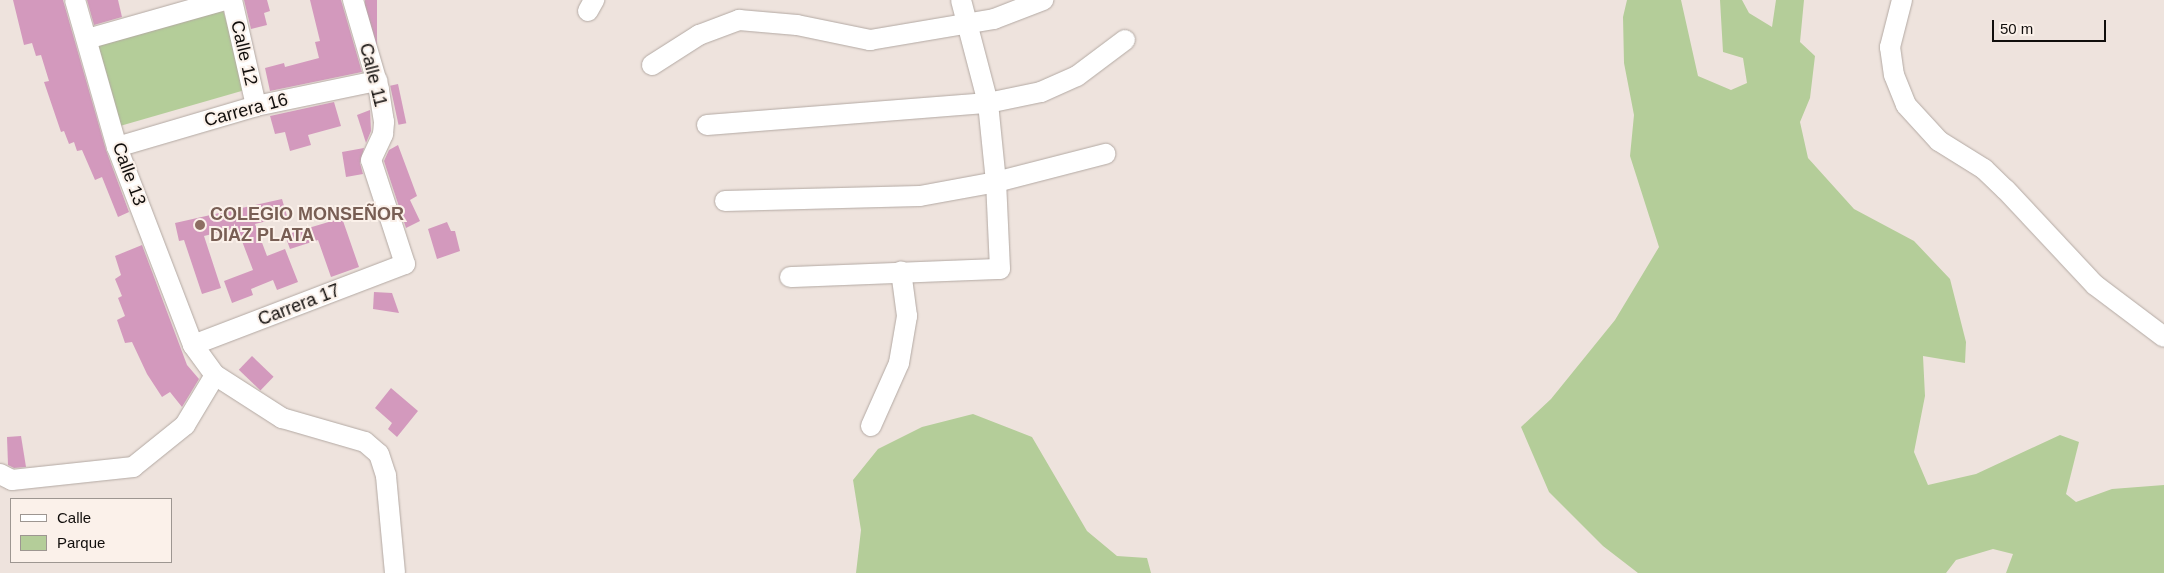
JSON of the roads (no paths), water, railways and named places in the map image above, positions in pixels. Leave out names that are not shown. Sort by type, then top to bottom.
[{"type":"street","name":"Calle 13","points":[[75,0],[118,147],[193,345],[215,375]]},
{"type":"street","points":[[87,39],[225,0]]},
{"type":"street","name":"Calle 12","points":[[232,0],[256,106]]},
{"type":"street","name":"Calle 11","points":[[353,0],[377,81],[384,122],[383,134],[371,160],[405,264]]},
{"type":"street","points":[[790,277],[901,270],[1000,269],[996,182],[988,103],[969,24],[961,0]]},
{"type":"street","points":[[652,65],[699,35],[739,20],[797,26],[870,40],[969,24],[1027,9],[1043,0]]},
{"type":"street","points":[[1902,0],[1890,47],[1894,75],[1906,105],[1940,141],[1984,169],[2095,285],[2164,337]]},
{"type":"street","points":[[707,124],[988,103],[1041,92],[1077,76],[1125,40]]},
{"type":"street","name":"Carrera 16","points":[[118,147],[256,106],[377,81]]},
{"type":"street","points":[[725,201],[920,196],[996,182],[1105,154]]},
{"type":"street","name":"Carrera 17","points":[[193,345],[405,264]]},
{"type":"street","points":[[871,426],[899,364],[907,316],[901,270]]},
{"type":"street","points":[[0,474],[12,480],[134,467],[185,425],[215,375],[282,418],[365,442],[379,454],[386,476],[395,573]]},
{"type":"place","name":"COLEGIO MONSEÑOR DIAZ PLATA","points":[[200,225]]}]
